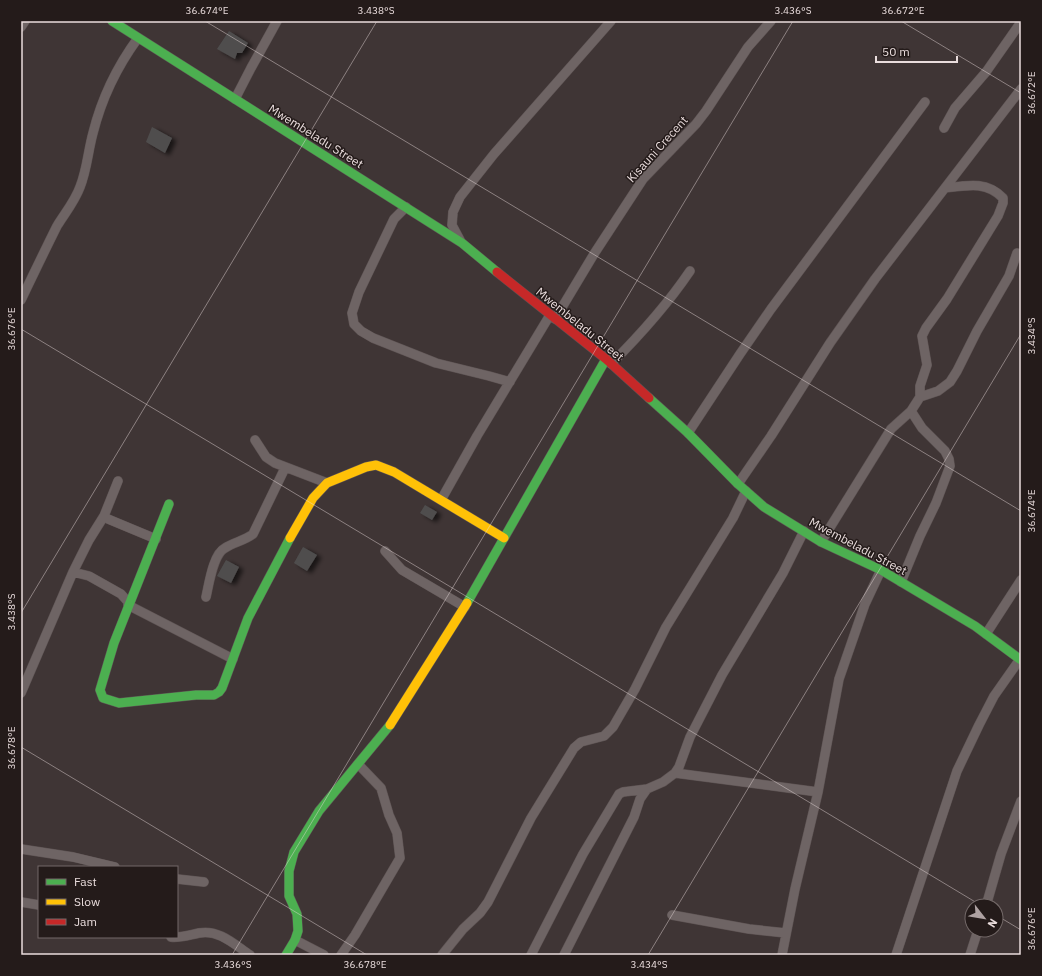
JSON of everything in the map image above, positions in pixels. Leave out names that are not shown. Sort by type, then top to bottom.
[{"type":"street","points":[[21,27],[25,21]]},
{"type":"street","name":"Mwembeladu Street","points":[[112,21],[462,243],[552,317],[609,361],[688,433],[738,484],[764,507],[821,542],[882,570],[975,626],[1020,659]]},
{"type":"street","points":[[235,99],[254,61],[277,21]]},
{"type":"street","points":[[462,243],[452,225],[453,212],[460,196],[494,154],[611,21]]},
{"type":"street","name":"Kisauni Crecent","points":[[440,500],[510,382],[643,179],[696,124],[748,47],[771,21]]},
{"type":"street","points":[[944,128],[955,108],[986,72],[1021,22]]},
{"type":"street","points":[[21,300],[40,259],[80,186],[85,173],[89,149],[100,106],[106,90],[125,56],[138,38]]},
{"type":"street","points":[[738,484],[771,436],[830,342],[875,279],[1021,89]]},
{"type":"street","points":[[688,433],[771,309],[925,102]]},
{"type":"street","points":[[821,542],[891,429],[911,411],[920,397],[920,386],[926,365],[922,336],[972,259],[998,216],[1003,203],[1003,198],[996,191],[987,187],[976,185],[946,188]]},
{"type":"street","points":[[406,207],[394,219],[359,292],[352,313],[354,324],[361,332],[373,338],[436,363],[510,382]]},
{"type":"street","points":[[920,397],[938,391],[950,382],[1008,276],[1017,253]]},
{"type":"street","points":[[286,955],[295,940],[298,931],[297,914],[289,896],[289,871],[294,852],[319,811],[391,724],[465,607],[609,361],[629,346],[665,305],[690,271]]},
{"type":"street","points":[[901,582],[920,536],[936,503],[950,466],[945,451],[922,428],[911,411]]},
{"type":"street","points":[[255,440],[266,457],[275,463],[327,483]]},
{"type":"street","points":[[169,504],[114,643],[100,690],[103,698],[119,704],[196,695],[214,695],[220,692],[248,618],[278,559],[313,498],[327,483],[366,466],[376,465],[394,472],[504,538]]},
{"type":"street","points":[[206,597],[219,552],[223,548],[247,539],[253,534],[286,468]]},
{"type":"street","points":[[21,693],[73,572],[89,540],[104,516],[118,481]]},
{"type":"street","points":[[442,955],[463,928],[480,913],[488,902],[531,818],[574,748],[581,742],[604,736],[614,727],[666,628],[733,518],[746,491]]},
{"type":"street","points":[[104,516],[108,520],[156,539]]},
{"type":"street","points":[[531,955],[583,854],[616,798],[623,792],[647,789],[663,782],[675,773],[679,767],[690,737],[722,675],[783,573],[804,531]]},
{"type":"street","points":[[385,551],[402,570],[465,607]]},
{"type":"street","points":[[782,955],[795,888],[818,792],[839,679],[865,604],[882,570]]},
{"type":"street","points":[[73,572],[89,576],[121,594],[129,604],[232,659]]},
{"type":"street","points":[[986,634],[1021,580]]},
{"type":"street","points":[[896,955],[958,771],[994,696],[1020,659]]},
{"type":"street","points":[[341,955],[355,935],[400,858],[397,833],[381,788],[358,764]]},
{"type":"street","points":[[675,773],[818,792]]},
{"type":"street","points":[[564,955],[612,857],[634,817],[640,799],[647,789]]},
{"type":"street","points":[[988,898],[1001,854],[1021,801]]},
{"type":"street","points":[[21,849],[73,857],[111,866]]},
{"type":"street","points":[[178,879],[204,882]]},
{"type":"street","points":[[21,902],[38,905]]},
{"type":"street","points":[[672,915],[749,929],[786,933]]},
{"type":"street","points":[[178,937],[187,937],[199,933],[211,932],[218,934],[250,955]]},
{"type":"street","points":[[970,955],[975,938]]},
{"type":"street","points":[[295,940],[324,955]]},
{"type":"building","points":[[229,31],[248,43],[242,53],[237,53],[235,59],[217,49]]},
{"type":"building","points":[[152,127],[172,138],[165,153],[146,142]]},
{"type":"building","points":[[425,505],[437,512],[432,520],[420,513]]},
{"type":"building","points":[[303,547],[317,555],[307,571],[294,563]]},
{"type":"building","points":[[226,560],[239,567],[231,583],[217,576]]},
{"type":"traffic: fast","points":[[112,21],[462,243],[497,272]]},
{"type":"traffic: fast","points":[[467,603],[606,359]]},
{"type":"traffic: fast","points":[[649,398],[688,433],[738,484],[764,507],[821,542],[881,570],[975,626],[1021,660]]},
{"type":"traffic: fast","points":[[169,504],[114,643],[100,690],[103,698],[119,703],[196,695],[214,695],[219,692],[222,688],[248,618],[290,538]]},
{"type":"traffic: fast","points":[[286,955],[295,940],[298,931],[297,914],[289,896],[289,871],[294,852],[319,811],[390,725]]},
{"type":"traffic: slow","points":[[290,538],[313,498],[327,483],[366,467],[376,465],[394,472],[504,538]]},
{"type":"traffic: slow","points":[[390,725],[467,603]]},
{"type":"traffic: jam","points":[[497,272],[606,359],[649,398]]}]
